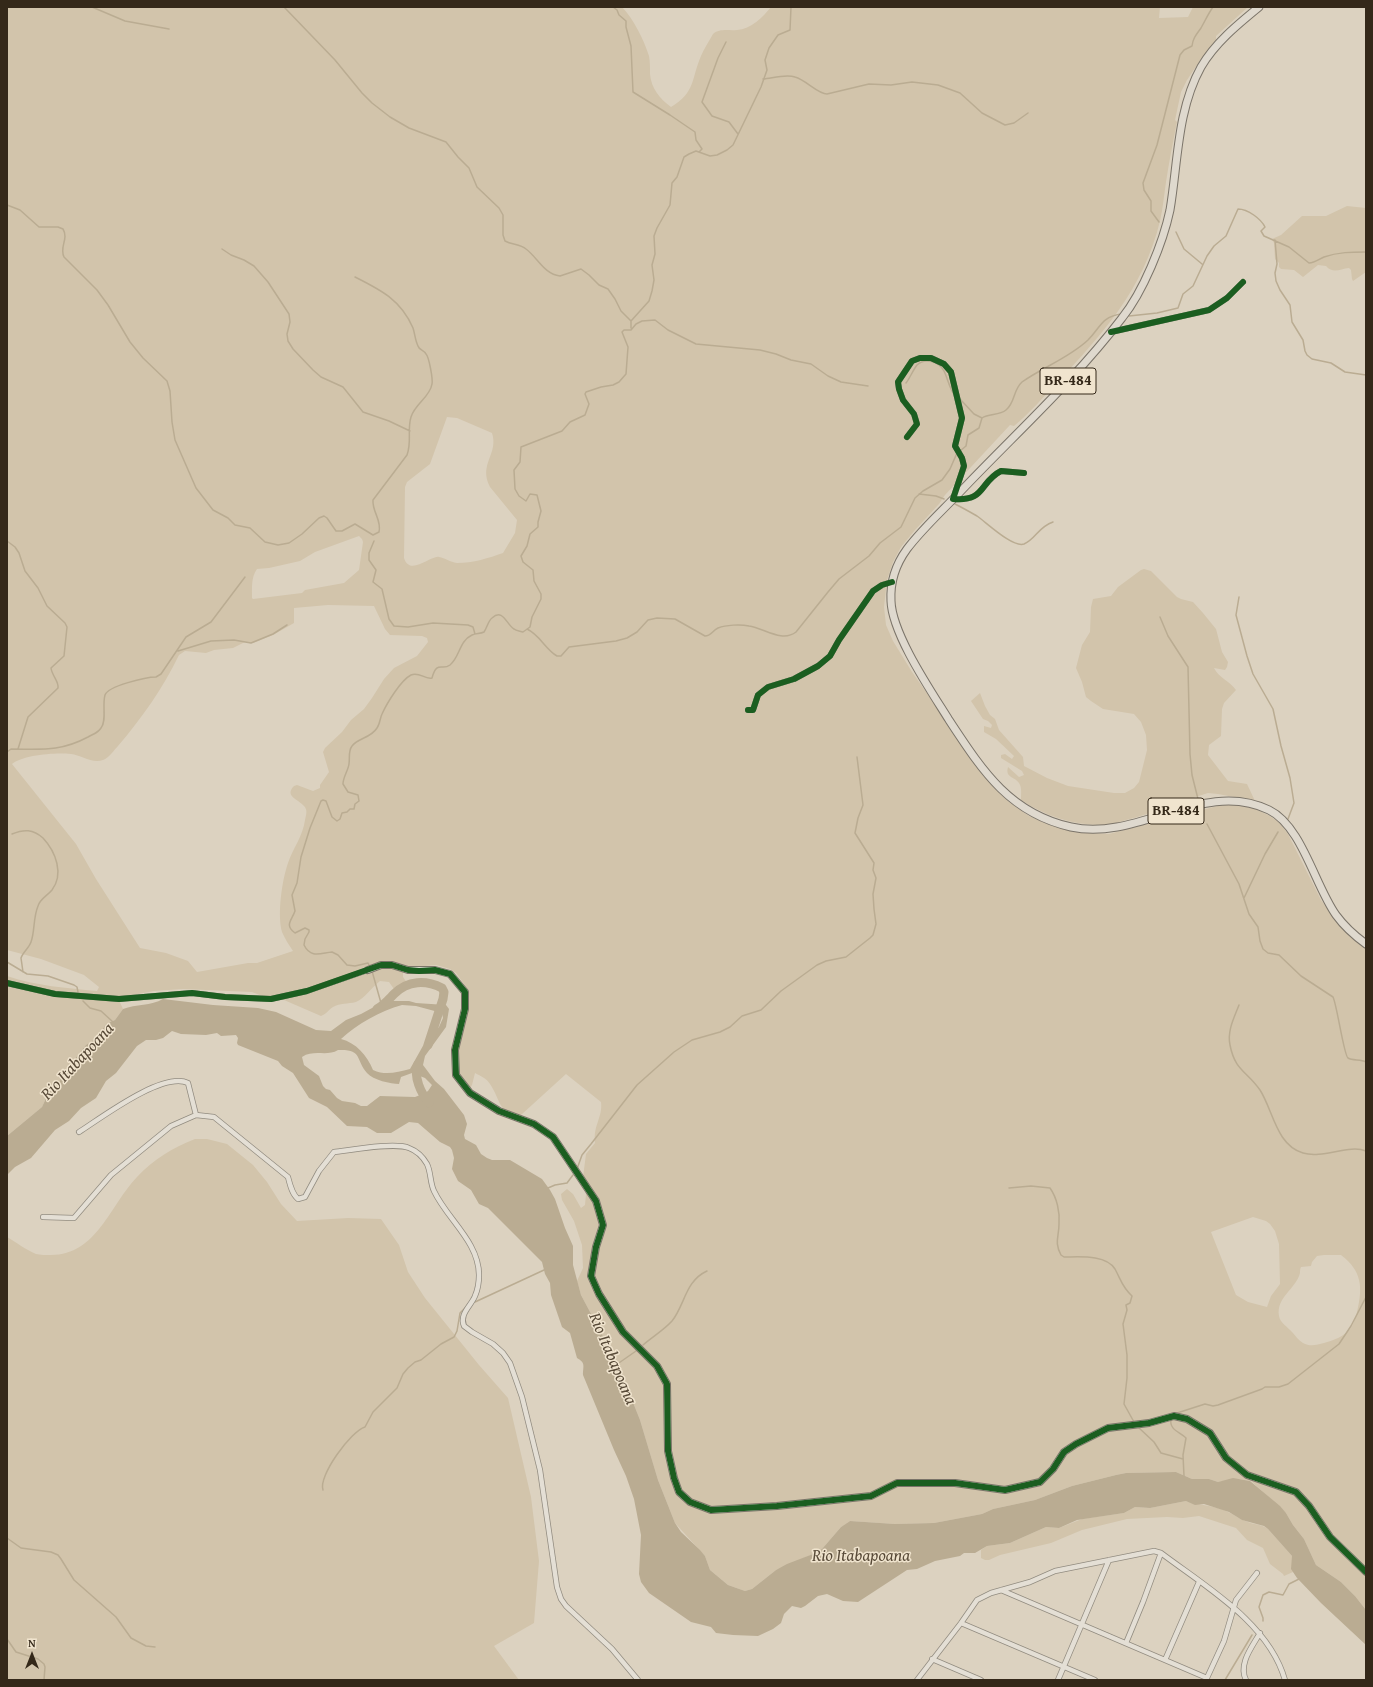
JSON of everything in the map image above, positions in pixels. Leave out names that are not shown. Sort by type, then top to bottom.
[{"type":"main road","name":"BR-484","points":[[1258,7],[1226,35],[1216,46],[1208,56],[1195,78],[1189,94],[1182,122],[1169,211],[1165,228],[1154,258],[1136,296],[1125,314],[1111,332],[1075,374],[953,499],[907,549],[894,573],[891,599],[892,612],[903,641],[917,667],[956,729],[991,779],[1012,800],[1037,816],[1050,821],[1079,828],[1093,829],[1128,825],[1220,800],[1246,802],[1269,810],[1282,819],[1294,834],[1336,914],[1352,933],[1366,944]]},
{"type":"street","points":[[1111,332],[1209,310],[1227,298],[1243,282]]},
{"type":"street","points":[[907,437],[918,424],[914,414],[903,400],[898,382],[912,361],[920,358],[931,358],[944,364],[951,372],[962,418],[955,446],[962,458],[964,466],[953,499],[967,499],[978,494],[985,487],[988,479],[1001,470],[1024,473]]},
{"type":"street","points":[[748,710],[753,710],[758,694],[768,688],[794,679],[818,666],[830,656],[839,640],[874,591],[882,585],[892,582]]},
{"type":"street","points":[[7,983],[56,994],[119,999],[192,993],[225,997],[271,999],[307,991],[371,969],[392,965],[408,970],[435,970],[450,974],[465,992],[465,1009],[455,1050],[456,1076],[470,1093],[499,1111],[534,1124],[553,1137],[596,1201],[604,1225],[596,1246],[591,1276],[599,1294],[623,1332],[657,1366],[668,1384],[668,1451],[674,1478],[679,1492],[690,1502],[711,1510],[777,1506],[871,1496],[897,1483],[955,1483],[1005,1490],[1040,1482],[1053,1468],[1064,1452],[1076,1444],[1108,1428],[1150,1423],[1174,1416],[1187,1419],[1210,1433],[1226,1458],[1247,1475],[1296,1492],[1309,1506],[1330,1537],[1366,1572]]},
{"type":"street","points":[[79,1132],[143,1091],[172,1080],[182,1080],[188,1083],[196,1115]]},
{"type":"street","points":[[43,1217],[74,1218],[111,1175],[171,1126],[196,1115],[214,1117],[288,1177],[295,1196],[298,1199],[305,1197],[319,1171],[334,1152],[395,1146],[408,1147],[421,1156],[427,1165],[433,1190],[474,1251],[479,1273],[478,1287],[475,1297],[464,1315],[463,1323],[472,1332],[498,1349],[510,1363],[522,1397],[540,1470],[557,1586],[561,1599],[566,1606],[612,1649],[638,1680]]},
{"type":"street","points":[[917,1680],[977,1600],[1001,1590],[1030,1582],[1055,1571],[1154,1551],[1161,1553],[1233,1607],[1260,1633],[1281,1664],[1285,1680]]},
{"type":"street","points":[[1126,1643],[1161,1553]]},
{"type":"street","points":[[1058,1680],[1109,1560]]},
{"type":"street","points":[[1001,1590],[1207,1679],[1224,1641],[1236,1600],[1258,1573]]},
{"type":"street","points":[[1165,1660],[1199,1582]]},
{"type":"street","points":[[961,1623],[1095,1680]]},
{"type":"street","points":[[1246,1680],[1242,1673],[1244,1664],[1260,1633]]},
{"type":"street","points":[[932,1659],[981,1680]]},
{"type":"shaded area","points":[[7,7],[622,7],[634,23],[647,49],[652,84],[660,97],[671,107],[685,96],[689,90],[701,56],[713,34],[722,30],[737,30],[752,25],[771,7],[1160,7],[1159,18],[1188,17],[1193,7],[1248,7],[1216,36],[1216,40],[1199,62],[1181,92],[1175,120],[1177,122],[1168,167],[1160,221],[1153,246],[1132,289],[1105,328],[1074,365],[1026,416],[1014,426],[1010,425],[945,495],[939,504],[901,547],[893,562],[887,580],[884,607],[886,625],[893,641],[912,672],[992,785],[1009,802],[1029,816],[1050,825],[1074,832],[1109,834],[1225,804],[1251,807],[1279,822],[1288,834],[1321,900],[1336,920],[1366,947],[1366,1610],[1341,1582],[1316,1565],[1304,1539],[1286,1513],[1251,1481],[1238,1479],[1218,1482],[1209,1479],[1192,1479],[1176,1472],[1126,1473],[1116,1475],[1072,1486],[1035,1500],[993,1509],[982,1514],[934,1523],[895,1524],[850,1521],[841,1527],[822,1549],[776,1570],[752,1589],[745,1591],[728,1585],[710,1570],[705,1556],[675,1523],[658,1480],[640,1420],[628,1390],[614,1357],[581,1295],[577,1281],[583,1268],[582,1245],[574,1221],[562,1200],[561,1194],[567,1189],[573,1194],[581,1208],[585,1205],[586,1194],[582,1185],[586,1154],[595,1143],[595,1131],[601,1112],[601,1102],[566,1074],[521,1115],[508,1112],[504,1109],[489,1082],[475,1073],[472,1085],[468,1092],[457,1074],[457,1061],[468,995],[464,984],[456,973],[450,969],[436,965],[414,967],[403,973],[403,977],[410,987],[396,992],[389,982],[380,981],[356,1002],[336,1006],[321,1016],[284,1000],[265,997],[252,992],[183,989],[154,991],[118,998],[123,1009],[115,1020],[106,1024],[97,1039],[86,1045],[61,1076],[55,1089],[49,1092],[42,1107],[7,1136],[7,976],[29,982],[63,988],[97,991],[99,987],[84,975],[41,959],[7,950]],"holes":[[[447,417],[457,418],[492,433],[493,447],[487,465],[487,479],[490,487],[517,520],[515,533],[503,553],[469,562],[457,563],[435,557],[416,566],[411,566],[407,563],[404,558],[405,487],[407,482],[430,464]],[[359,536],[363,542],[359,570],[344,583],[305,590],[302,593],[252,598],[253,579],[257,569],[269,568],[300,561],[315,552]],[[328,605],[374,606],[385,629],[390,635],[422,636],[427,638],[428,642],[417,656],[394,668],[384,679],[364,709],[351,720],[342,732],[325,748],[323,752],[329,772],[320,785],[320,788],[313,791],[297,785],[291,789],[291,795],[306,809],[304,826],[286,870],[280,907],[282,932],[293,951],[257,963],[248,963],[197,972],[188,961],[166,953],[140,948],[96,879],[76,844],[12,764],[23,758],[31,756],[57,753],[75,755],[95,761],[105,759],[118,746],[144,714],[179,655],[185,651],[206,653],[214,650],[233,648],[245,642],[253,643],[273,635],[294,623],[294,608]],[[1253,1217],[1266,1221],[1275,1231],[1279,1244],[1280,1284],[1271,1296],[1267,1307],[1248,1302],[1236,1295],[1211,1232]],[[1341,1255],[1348,1261],[1357,1273],[1360,1295],[1357,1312],[1350,1329],[1345,1334],[1334,1340],[1311,1345],[1301,1342],[1282,1323],[1279,1316],[1279,1309],[1283,1298],[1298,1279],[1301,1267],[1311,1266],[1312,1262],[1317,1256]]]},
{"type":"shaded area","points":[[1347,206],[1366,208],[1366,272],[1353,281],[1351,270],[1349,268],[1331,270],[1326,266],[1318,265],[1303,277],[1294,270],[1281,269],[1279,267],[1279,263],[1275,259],[1274,243],[1272,239],[1281,235],[1302,216],[1326,216]]},
{"type":"shaded area","points":[[1144,569],[1151,571],[1177,597],[1193,602],[1216,629],[1222,652],[1228,662],[1225,670],[1214,668],[1236,690],[1224,703],[1222,709],[1221,736],[1209,745],[1208,755],[1228,781],[1247,784],[1255,801],[1208,793],[1147,814],[1108,825],[1083,824],[1061,819],[1040,811],[1021,800],[1020,785],[1009,775],[1007,771],[1008,767],[1019,777],[1024,775],[1022,771],[1001,758],[1001,755],[1005,754],[1012,759],[1014,756],[996,739],[984,732],[984,726],[991,728],[992,725],[983,719],[971,701],[980,693],[985,706],[990,715],[995,719],[999,730],[1023,757],[1024,766],[1047,778],[1068,786],[1114,793],[1125,793],[1134,788],[1139,782],[1147,750],[1146,735],[1141,722],[1134,714],[1103,709],[1086,697],[1076,668],[1082,645],[1090,632],[1091,607],[1093,599],[1111,596],[1118,587]]},
{"type":"shaded area","points":[[195,1139],[207,1139],[227,1144],[253,1165],[267,1182],[281,1204],[297,1221],[348,1218],[381,1219],[399,1245],[408,1272],[425,1298],[479,1365],[508,1398],[531,1497],[539,1561],[534,1623],[494,1646],[519,1680],[7,1680],[7,1237],[39,1255],[67,1253],[80,1247],[91,1238],[101,1226],[127,1188],[143,1171],[164,1155]]},
{"type":"shaded area","points":[[1186,1501],[1223,1510],[1245,1521],[1266,1527],[1292,1556],[1293,1572],[1284,1576],[1270,1564],[1263,1548],[1247,1540],[1236,1528],[1199,1516],[1183,1518],[1167,1517],[1127,1519],[1082,1530],[1051,1543],[1000,1555],[989,1560],[981,1558],[981,1550],[987,1546],[1010,1543],[1046,1527],[1059,1528],[1082,1519],[1124,1513],[1135,1507],[1150,1508]]},
{"type":"water","name":"Rio Itabapoana","points":[[163,999],[213,1005],[258,1008],[276,1012],[316,1030],[331,1031],[346,1020],[385,1001],[409,1001],[416,1003],[446,1005],[449,1009],[446,1027],[425,1056],[423,1065],[464,1115],[467,1124],[464,1135],[465,1139],[476,1145],[481,1154],[487,1158],[492,1160],[510,1160],[542,1179],[550,1190],[555,1199],[573,1246],[573,1265],[581,1295],[614,1357],[628,1390],[640,1420],[658,1480],[675,1523],[681,1532],[705,1556],[710,1570],[728,1585],[745,1591],[752,1589],[776,1570],[822,1549],[841,1527],[850,1521],[895,1524],[934,1523],[982,1514],[993,1509],[1035,1500],[1072,1486],[1116,1475],[1126,1473],[1176,1472],[1192,1479],[1209,1479],[1218,1482],[1233,1478],[1250,1481],[1280,1506],[1304,1539],[1316,1565],[1341,1582],[1366,1610],[1366,1645],[1321,1603],[1297,1578],[1291,1569],[1292,1556],[1268,1529],[1264,1526],[1242,1520],[1229,1512],[1204,1504],[1195,1505],[1186,1501],[1150,1508],[1135,1507],[1124,1513],[1077,1520],[1059,1528],[1046,1527],[1010,1543],[987,1546],[975,1553],[964,1553],[960,1556],[935,1561],[917,1569],[907,1570],[858,1602],[843,1601],[827,1594],[818,1596],[801,1608],[792,1606],[784,1614],[781,1623],[773,1629],[758,1636],[716,1633],[711,1627],[691,1622],[649,1593],[641,1582],[639,1574],[641,1535],[634,1499],[626,1476],[583,1375],[583,1363],[577,1358],[570,1333],[562,1327],[551,1295],[550,1283],[545,1274],[542,1262],[488,1208],[479,1204],[471,1190],[458,1181],[452,1169],[454,1158],[450,1147],[440,1142],[418,1123],[409,1122],[391,1133],[377,1133],[367,1127],[347,1126],[327,1107],[309,1098],[293,1073],[282,1066],[278,1061],[238,1045],[238,1038],[236,1035],[221,1036],[217,1033],[206,1035],[181,1034],[172,1031],[163,1038],[146,1040],[137,1046],[116,1073],[106,1081],[96,1098],[81,1108],[69,1121],[55,1130],[31,1158],[15,1167],[7,1175],[7,1136],[42,1107],[49,1092],[55,1089],[61,1076],[86,1045],[97,1038],[106,1024],[115,1020],[123,1009]],"holes":[[[402,1005],[416,1006],[442,1013],[443,1018],[439,1027],[424,1044],[410,1069],[387,1073],[373,1070],[368,1059],[360,1050],[351,1043],[341,1039],[354,1028],[369,1019]],[[338,1050],[346,1050],[355,1053],[367,1073],[378,1080],[399,1084],[401,1077],[412,1073],[425,1078],[432,1085],[428,1091],[415,1097],[380,1096],[367,1106],[342,1101],[323,1086],[319,1076],[304,1065],[302,1057],[311,1054],[329,1053]]]},
{"type":"waterway","points":[[92,7],[125,21],[169,29]]},
{"type":"waterway","points":[[284,7],[335,60],[372,103],[390,117],[409,128],[446,142],[469,168],[477,187],[499,208],[503,215],[503,235],[505,241],[524,247],[545,269],[554,275],[560,276],[581,269],[599,285],[608,289],[621,311],[631,321],[631,328]]},
{"type":"waterway","points":[[613,7],[626,21],[631,46],[633,92],[695,132],[696,140],[702,149],[699,152]]},
{"type":"waterway","points":[[631,321],[649,301],[654,280],[652,265],[655,254],[654,236],[670,205],[672,183],[677,177],[684,157],[696,151],[710,156],[717,155],[733,145],[761,87],[767,70],[765,60],[769,48],[778,35],[790,30],[791,7]]},
{"type":"waterway","points":[[1159,222],[1151,211],[1151,201],[1144,190],[1143,183],[1157,145],[1180,55],[1184,50],[1192,46],[1195,37],[1213,7]]},
{"type":"waterway","points":[[726,42],[718,58],[702,102],[712,116],[729,122],[738,134]]},
{"type":"waterway","points":[[763,79],[791,76],[803,81],[820,92],[827,94],[869,84],[891,85],[912,82],[938,85],[960,93],[982,113],[1005,125],[1014,123],[1028,113]]},
{"type":"waterway","points":[[7,205],[20,210],[39,227],[58,227],[63,229],[65,233],[63,250],[64,257],[97,290],[108,305],[130,342],[143,358],[167,381],[170,391],[175,440],[196,488],[213,510],[228,518],[235,525],[250,528],[265,542],[278,545],[289,543],[302,534],[319,518],[324,516],[336,531],[342,531],[355,524],[373,535]]},
{"type":"waterway","points":[[1129,316],[1157,313],[1178,308],[1183,294],[1193,286],[1207,256],[1214,246],[1226,236],[1238,209],[1242,209],[1254,215],[1260,221],[1265,227],[1261,231],[1264,236],[1289,247],[1309,263],[1334,254],[1366,252]]},
{"type":"waterway","points":[[1176,232],[1184,249],[1202,264]]},
{"type":"waterway","points":[[1275,240],[1277,264],[1275,273],[1276,281],[1290,305],[1292,322],[1303,340],[1307,355],[1312,359],[1331,363],[1345,372],[1366,375]]},
{"type":"waterway","points":[[222,249],[254,266],[268,282],[289,314],[290,322],[287,334],[288,341],[293,349],[313,370],[321,377],[343,387],[363,412],[389,421],[410,431]]},
{"type":"waterway","points":[[355,277],[382,291],[403,310],[413,328],[416,342],[427,356],[432,378],[431,389],[413,412],[411,417],[407,455],[373,500],[380,528],[379,532],[373,535]]},
{"type":"waterway","points":[[982,418],[1006,410],[1011,404],[1017,389],[1022,382],[1073,352],[1088,340],[1105,320],[1114,315],[1121,314]]},
{"type":"waterway","points":[[370,967],[368,963],[355,966],[347,965],[338,955],[332,952],[313,954],[304,945],[309,930],[305,928],[295,933],[290,927],[289,925],[295,911],[292,895],[297,883],[301,857],[310,828],[321,801],[326,801],[332,817],[337,821],[340,819],[342,813],[347,812],[350,809],[354,809],[355,804],[359,801],[358,795],[348,792],[343,784],[348,769],[350,750],[355,743],[371,734],[378,726],[387,704],[403,682],[414,674],[432,678],[436,669],[440,667],[447,667],[453,662],[464,641],[474,634],[484,632],[489,621],[496,615],[502,616],[511,627],[517,631],[523,632],[530,627],[532,617],[541,599],[541,594],[534,581],[533,570],[523,562],[521,556],[527,546],[530,534],[538,527],[541,511],[537,495],[530,494],[526,501],[519,496],[515,489],[514,470],[520,462],[521,447],[562,431],[570,422],[585,415],[589,404],[585,394],[586,392],[619,382],[626,374],[628,347],[622,332],[624,330],[631,330],[636,324],[642,321],[655,320],[668,330],[696,344],[760,350],[791,360],[811,364],[828,376],[841,382],[868,386]]},
{"type":"waterway","points":[[906,383],[917,365],[924,361],[932,362],[942,368],[955,396]]},
{"type":"waterway","points":[[960,399],[974,414],[982,418]]},
{"type":"waterway","points":[[960,451],[966,446],[968,435],[979,428],[982,418]]},
{"type":"waterway","points":[[527,629],[557,656],[561,656],[569,647],[616,641],[627,638],[637,632],[648,620],[657,618],[675,619],[705,636],[709,635],[718,628],[737,625],[755,627],[773,634],[785,636],[791,635],[796,632],[839,579],[869,556],[880,543],[901,527],[915,498],[923,491],[942,480],[950,469],[957,453]]},
{"type":"waterway","points":[[919,494],[936,496],[944,499]]},
{"type":"waterway","points":[[955,504],[977,516],[1007,539],[1019,544],[1028,542],[1040,530],[1053,522]]},
{"type":"waterway","points":[[7,541],[15,547],[19,553],[25,571],[38,588],[47,606],[65,623],[67,627],[64,656],[51,668],[58,688],[28,717],[18,749]]},
{"type":"waterway","points":[[374,541],[369,553],[369,560],[376,570],[373,582],[382,589],[389,619],[394,626],[408,627],[433,623],[468,625],[473,627],[475,634]]},
{"type":"waterway","points":[[7,752],[11,749],[50,749],[68,745],[78,742],[100,730],[104,721],[105,695],[113,688],[120,685],[156,677],[161,674],[186,637],[211,622],[245,577]]},
{"type":"waterway","points":[[1239,597],[1236,615],[1247,656],[1253,674],[1273,709],[1290,778],[1294,803],[1288,819]]},
{"type":"waterway","points":[[1160,617],[1168,636],[1188,667],[1190,754],[1192,775],[1198,799]]},
{"type":"waterway","points":[[178,651],[211,641],[234,640],[251,643],[273,634],[287,625]]},
{"type":"waterway","points":[[577,1169],[582,1155],[637,1085],[674,1052],[692,1040],[720,1032],[730,1027],[742,1016],[761,1010],[781,991],[817,965],[826,961],[846,957],[873,935],[876,924],[873,894],[876,878],[873,870],[874,863],[855,833],[858,818],[863,805],[857,757]]},
{"type":"waterway","points":[[1207,824],[1239,884],[1249,914],[1258,927],[1263,949],[1268,953],[1279,955],[1301,976],[1333,997],[1346,1055],[1350,1059],[1366,1062]]},
{"type":"waterway","points":[[12,834],[20,831],[32,831],[43,838],[55,856],[58,870],[56,884],[40,901],[36,911],[31,942],[21,958],[23,972]]},
{"type":"waterway","points":[[1244,898],[1265,854],[1278,832]]},
{"type":"waterway","points":[[7,962],[27,974],[48,976],[74,985],[77,987],[78,992]]},
{"type":"waterway","points":[[372,971],[381,1003]]},
{"type":"waterway","name":"Rio Itabapoana","points":[[377,1009],[399,989],[411,984],[423,983],[436,985],[442,988],[444,992],[443,999],[428,1045]]},
{"type":"waterway","points":[[83,1001],[90,1008],[101,1011],[113,1022]]},
{"type":"waterway","points":[[1239,1005],[1229,1035],[1232,1054],[1238,1066],[1260,1090],[1276,1126],[1287,1143],[1294,1149],[1303,1153],[1311,1154],[1352,1149],[1366,1151]]},
{"type":"waterway","name":"Rio Itabapoana","points":[[418,1064],[416,1074],[417,1079],[423,1095],[429,1103]]},
{"type":"waterway","points":[[548,1188],[567,1183],[573,1175]]},
{"type":"waterway","points":[[1009,1188],[1031,1186],[1050,1188],[1058,1210],[1059,1229],[1057,1243],[1061,1255],[1064,1257],[1091,1257],[1111,1264],[1124,1286],[1132,1296],[1130,1303],[1126,1305],[1127,1310],[1123,1324],[1127,1355],[1127,1378],[1124,1404],[1134,1422]]},
{"type":"waterway","points":[[475,1302],[544,1270]]},
{"type":"waterway","points":[[643,1345],[672,1321],[694,1281],[707,1271]]},
{"type":"waterway","points":[[1177,1413],[1205,1404],[1213,1406],[1218,1405],[1265,1387],[1279,1387],[1288,1384],[1339,1344],[1351,1326],[1366,1297]]},
{"type":"waterway","points":[[323,1490],[325,1475],[344,1445],[359,1430],[365,1427],[373,1412],[397,1388],[403,1374],[408,1368],[441,1344],[454,1337],[457,1331],[460,1313],[465,1308]]},
{"type":"waterway","points":[[616,1365],[636,1351]]},
{"type":"waterway","points":[[1171,1419],[1173,1428],[1186,1438],[1183,1455],[1184,1476]]},
{"type":"waterway","points":[[1138,1427],[1154,1442],[1161,1453],[1183,1459]]},
{"type":"waterway","points":[[7,1538],[21,1548],[51,1552],[58,1555],[74,1580],[116,1617],[131,1638],[146,1646],[155,1647]]},
{"type":"waterway","points":[[1263,1621],[1259,1607],[1263,1595],[1269,1592],[1283,1595],[1289,1584],[1299,1579]]},
{"type":"waterway","points":[[1225,1680],[1252,1635]]},
{"type":"waterway","points":[[7,1639],[16,1652],[38,1659],[44,1664],[44,1680]]},
{"type":"cycle path","points":[[1111,332],[1209,310],[1227,298],[1243,282]]},
{"type":"cycle path","points":[[907,437],[917,424],[914,414],[903,400],[898,382],[912,361],[920,358],[931,358],[944,364],[951,372],[962,418],[955,446],[962,458],[964,466],[953,499],[964,499],[977,494],[994,475],[1001,471],[1024,473]]},
{"type":"cycle path","points":[[748,710],[753,710],[758,695],[768,687],[794,679],[818,666],[830,656],[839,640],[873,591],[882,585],[892,582]]},
{"type":"cycle path","points":[[7,983],[55,994],[119,999],[192,993],[225,997],[271,999],[307,991],[381,965],[392,965],[408,970],[435,970],[450,974],[465,992],[465,1009],[455,1050],[456,1075],[470,1093],[499,1111],[534,1124],[553,1137],[596,1201],[603,1225],[596,1247],[591,1276],[599,1294],[623,1332],[657,1366],[667,1384],[668,1451],[674,1478],[679,1492],[690,1502],[711,1510],[777,1506],[871,1496],[897,1483],[955,1483],[1005,1490],[1040,1482],[1053,1469],[1064,1452],[1076,1444],[1108,1428],[1149,1423],[1174,1416],[1187,1419],[1210,1433],[1226,1458],[1247,1475],[1296,1492],[1309,1506],[1330,1537],[1366,1572]]}]
